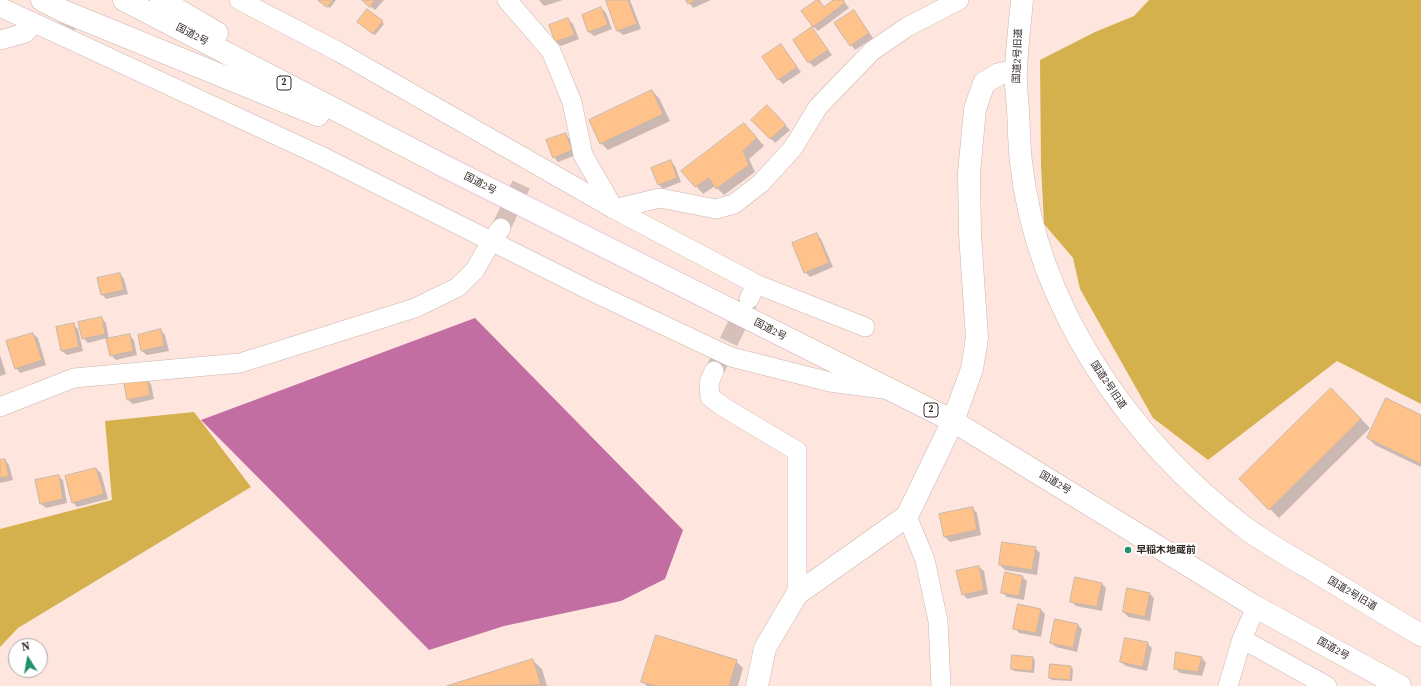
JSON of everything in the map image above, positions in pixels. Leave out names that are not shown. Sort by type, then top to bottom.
[{"type":"main road","points":[[42,0],[63,11],[444,166]]},
{"type":"main road","name":"国道2号","points":[[124,0],[444,166],[953,421],[1256,607],[1400,686]]},
{"type":"main road","points":[[161,0],[216,32],[245,63]]},
{"type":"main road","name":"国道2号旧道","points":[[1022,0],[1016,71],[1021,163],[1032,219],[1045,265],[1093,364],[1126,412],[1170,461],[1245,528],[1282,552],[1421,635]]},
{"type":"main road","points":[[756,686],[766,648],[797,594],[907,516],[953,421],[972,369],[977,338],[970,234],[969,173],[975,109],[984,83],[999,74],[1016,71]]},
{"type":"street","points":[[239,0],[339,52],[529,169],[614,209],[753,291],[865,327]]},
{"type":"street","points":[[507,0],[551,51],[572,102],[584,155],[614,209]]},
{"type":"street","points":[[614,209],[660,198],[716,209],[734,204],[761,183],[793,148],[818,107],[872,51],[907,27],[959,0]]},
{"type":"street","points":[[0,7],[34,24],[63,31],[321,156],[496,234],[591,291],[731,357],[830,382],[889,389]]},
{"type":"street","points":[[0,40],[25,33],[34,24]]},
{"type":"street","points":[[0,407],[74,378],[240,363],[415,308],[458,287],[475,270],[496,234]]},
{"type":"street","points":[[714,372],[709,383],[710,397],[725,408],[797,451],[797,594]]},
{"type":"street","points":[[907,516],[925,560],[938,621],[941,686]]},
{"type":"street","points":[[1228,686],[1242,639],[1256,607]]},
{"type":"street","points":[[1242,639],[1327,686]]},
{"type":"shaded area","points":[[1149,0],[1421,0],[1421,404],[1337,361],[1208,460],[1153,418],[1080,289],[1073,258],[1044,224],[1041,165],[1040,60],[1095,32],[1134,16]]},
{"type":"shaded area","points":[[475,318],[683,530],[665,579],[621,601],[504,626],[429,650],[201,420]]},
{"type":"shaded area","points":[[194,412],[251,487],[18,628],[0,647],[0,529],[112,500],[105,421]]},
{"type":"building","points":[[318,0],[333,0],[327,7]]},
{"type":"building","points":[[362,0],[375,0],[370,7]]},
{"type":"building","points":[[606,0],[628,0],[637,24],[617,31]]},
{"type":"building","points":[[686,0],[697,0],[688,4]]},
{"type":"building","points":[[819,0],[824,7],[833,0],[843,0],[845,3],[813,27],[801,11]]},
{"type":"building","points":[[601,7],[608,25],[588,32],[582,15]]},
{"type":"building","points":[[367,9],[383,21],[373,34],[357,22]]},
{"type":"building","points":[[854,10],[869,33],[850,46],[834,23]]},
{"type":"building","points":[[568,18],[575,35],[555,42],[549,25]]},
{"type":"building","points":[[812,27],[828,50],[808,63],[793,40]]},
{"type":"building","points":[[781,44],[797,67],[778,80],[762,57]]},
{"type":"building","points":[[652,90],[663,114],[600,144],[589,120]]},
{"type":"building","points":[[767,105],[786,125],[770,139],[751,120]]},
{"type":"building","points":[[744,123],[757,138],[743,151],[749,165],[716,189],[709,178],[695,187],[681,171]]},
{"type":"building","points":[[566,133],[572,150],[553,158],[546,140]]},
{"type":"building","points":[[671,160],[677,178],[658,185],[651,168]]},
{"type":"building","points":[[817,233],[829,263],[804,273],[792,243]]},
{"type":"building","points":[[120,273],[124,290],[101,295],[97,278]]},
{"type":"building","points":[[102,317],[105,334],[82,339],[78,322]]},
{"type":"building","points":[[74,323],[79,347],[61,351],[56,327]]},
{"type":"building","points":[[161,329],[164,346],[141,351],[138,335]]},
{"type":"building","points":[[33,333],[42,360],[15,369],[6,341]]},
{"type":"building","points":[[130,334],[133,351],[110,356],[106,339]]},
{"type":"building","points":[[147,378],[150,395],[127,400],[124,383]]},
{"type":"building","points":[[1331,388],[1361,419],[1269,510],[1239,479]]},
{"type":"building","points":[[1386,398],[1421,415],[1421,464],[1367,438]]},
{"type":"building","points":[[5,459],[9,476],[0,478],[0,460]]},
{"type":"building","points":[[96,468],[104,494],[72,503],[65,476]]},
{"type":"building","points":[[59,475],[63,499],[40,504],[35,480]]},
{"type":"building","points":[[973,507],[977,530],[944,537],[939,514]]},
{"type":"building","points":[[1002,542],[1036,547],[1032,570],[999,565]]},
{"type":"building","points":[[979,566],[984,590],[962,595],[956,571]]},
{"type":"building","points":[[1005,572],[1023,576],[1019,596],[1001,593]]},
{"type":"building","points":[[1075,577],[1102,583],[1097,607],[1070,602]]},
{"type":"building","points":[[1127,588],[1150,593],[1145,617],[1123,612]]},
{"type":"building","points":[[1018,604],[1041,609],[1036,633],[1013,629]]},
{"type":"building","points":[[1055,619],[1078,624],[1073,648],[1050,643]]},
{"type":"building","points":[[656,635],[737,660],[729,686],[655,686],[641,682]]},
{"type":"building","points":[[1125,638],[1148,642],[1143,667],[1120,662]]},
{"type":"building","points":[[1176,652],[1202,657],[1198,672],[1174,669]]},
{"type":"building","points":[[1012,655],[1033,657],[1032,671],[1011,669]]},
{"type":"building","points":[[533,659],[541,685],[447,686]]},
{"type":"building","points":[[1050,664],[1071,666],[1070,680],[1049,678]]},
{"type":"tunnel","points":[[66,26],[79,0]]},
{"type":"tunnel","points":[[501,228],[525,176]]},
{"type":"tunnel","points":[[716,368],[748,302]]},
{"type":"place","name":"早稲木地蔵前","points":[[1128,550]]}]
